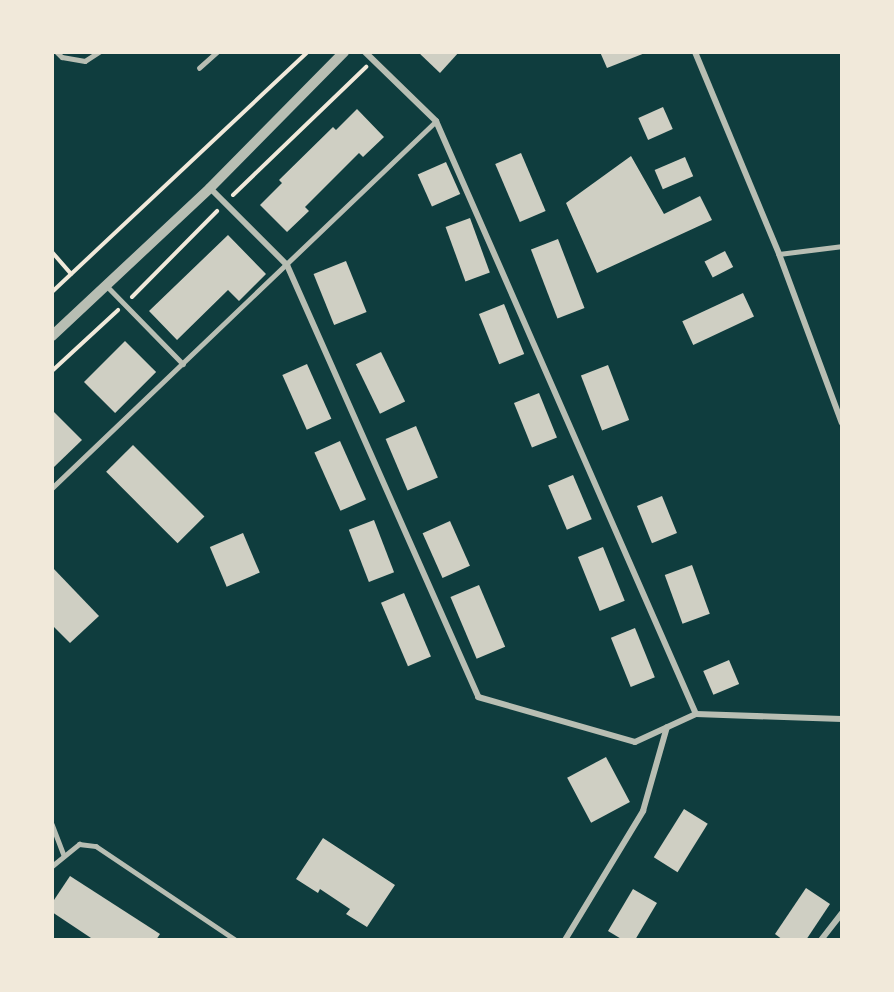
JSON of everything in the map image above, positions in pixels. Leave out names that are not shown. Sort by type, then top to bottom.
[{"type":"street","points":[[52,336],[210,188],[344,52]]},
{"type":"street","points":[[365,52],[436,121],[696,714]]},
{"type":"street","points":[[695,52],[779,254],[842,423]]},
{"type":"street","points":[[210,188],[286,265],[478,697],[635,742],[696,714],[842,719]]},
{"type":"street","points":[[565,939],[643,811],[667,727]]},
{"type":"street","points":[[821,939],[842,913]]},
{"type":"lane","points":[[57,52],[62,57],[85,60],[99,52]]},
{"type":"lane","points":[[199,68],[217,52]]},
{"type":"lane","points":[[52,488],[436,121]]},
{"type":"lane","points":[[779,254],[842,246]]},
{"type":"lane","points":[[106,286],[183,364]]},
{"type":"lane","points":[[52,824],[64,855]]},
{"type":"lane","points":[[52,866],[79,844],[96,846],[236,939]]},
{"type":"path","points":[[52,292],[308,52]]},
{"type":"path","points":[[52,371],[124,304],[372,61]]},
{"type":"path","points":[[52,252],[71,274]]},
{"type":"building","points":[[418,52],[459,52],[440,73]]},
{"type":"building","points":[[600,52],[645,52],[645,53],[607,68]]},
{"type":"building","points":[[663,107],[673,129],[648,140],[638,118]]},
{"type":"building","points":[[357,109],[384,137],[363,157],[359,153],[305,207],[309,211],[287,232],[260,205],[282,183],[279,180],[333,127],[336,130]]},
{"type":"building","points":[[521,153],[546,211],[520,222],[495,164]]},
{"type":"building","points":[[631,156],[664,214],[700,196],[712,220],[597,273],[566,203]]},
{"type":"building","points":[[685,157],[693,176],[663,189],[655,170]]},
{"type":"building","points":[[446,162],[460,194],[432,207],[418,175]]},
{"type":"building","points":[[470,218],[490,273],[465,281],[446,227]]},
{"type":"building","points":[[228,235],[266,274],[239,301],[228,290],[177,340],[149,311]]},
{"type":"building","points":[[558,239],[585,308],[557,318],[531,249]]},
{"type":"building","points":[[725,251],[733,267],[713,277],[705,261]]},
{"type":"building","points":[[346,261],[367,312],[334,325],[314,274]]},
{"type":"building","points":[[743,293],[754,317],[693,345],[682,321]]},
{"type":"building","points":[[504,304],[524,354],[499,364],[479,314]]},
{"type":"building","points":[[125,341],[156,372],[115,413],[84,382]]},
{"type":"building","points":[[381,352],[405,401],[380,414],[356,364]]},
{"type":"building","points":[[307,364],[331,419],[307,430],[282,375]]},
{"type":"building","points":[[608,365],[629,420],[602,430],[581,375]]},
{"type":"building","points":[[539,393],[557,438],[532,448],[514,403]]},
{"type":"building","points":[[52,410],[82,440],[54,467],[52,466]]},
{"type":"building","points":[[416,426],[438,478],[408,490],[386,439]]},
{"type":"building","points":[[340,441],[366,499],[340,511],[314,452]]},
{"type":"building","points":[[133,445],[204,516],[178,543],[106,472]]},
{"type":"building","points":[[573,475],[592,519],[567,530],[548,486]]},
{"type":"building","points":[[662,496],[677,533],[652,543],[637,506]]},
{"type":"building","points":[[374,520],[394,572],[369,582],[349,530]]},
{"type":"building","points":[[450,521],[470,566],[443,578],[423,533]]},
{"type":"building","points":[[243,533],[260,573],[227,587],[210,547]]},
{"type":"building","points":[[603,547],[625,601],[600,611],[578,557]]},
{"type":"building","points":[[692,565],[710,614],[683,624],[665,575]]},
{"type":"building","points":[[52,567],[99,616],[70,643],[52,625]]},
{"type":"building","points":[[479,585],[505,647],[477,659],[450,597]]},
{"type":"building","points":[[404,593],[431,657],[408,666],[381,603]]},
{"type":"building","points":[[635,628],[655,677],[631,687],[611,638]]},
{"type":"building","points":[[729,660],[739,684],[713,695],[703,671]]},
{"type":"building","points":[[606,757],[630,802],[591,823],[567,778]]},
{"type":"building","points":[[684,809],[708,824],[678,872],[654,857]]},
{"type":"building","points":[[323,838],[395,885],[367,927],[346,914],[350,909],[320,889],[318,893],[296,879]]},
{"type":"building","points":[[70,876],[160,934],[156,940],[94,940],[52,912],[52,903]]},
{"type":"building","points":[[806,888],[830,904],[806,940],[783,940],[775,934]]},
{"type":"building","points":[[633,889],[657,903],[635,940],[623,940],[608,931]]}]
